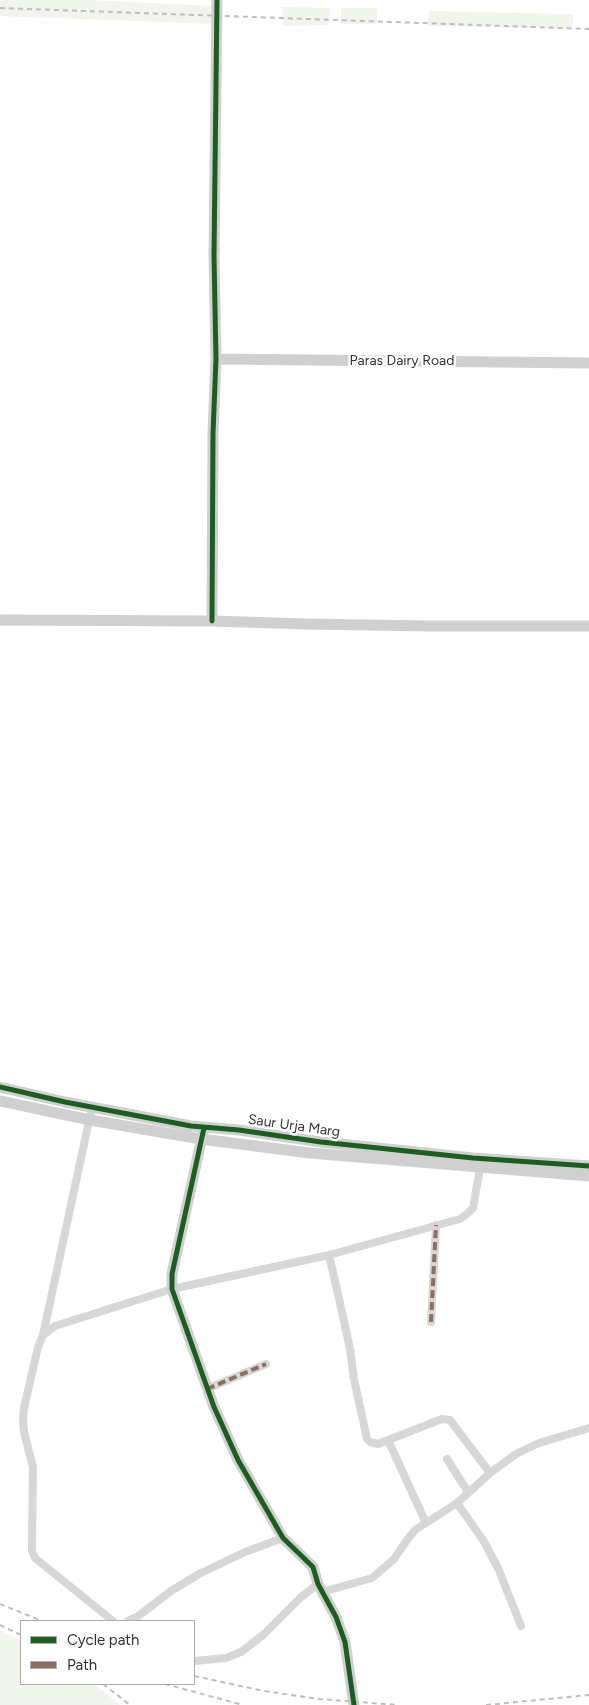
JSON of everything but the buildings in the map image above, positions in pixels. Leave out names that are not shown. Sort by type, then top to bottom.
[{"type":"street","points":[[212,621],[213,433],[216,359],[214,256],[217,0]]},
{"type":"street","name":"Paras Dairy Road","points":[[216,359],[589,363]]},
{"type":"street","points":[[0,620],[212,621],[428,626],[589,626]]},
{"type":"street","name":"Saur Urja Marg","points":[[0,1087],[204,1128],[240,1130],[321,1142],[464,1157],[589,1166]]},
{"type":"street","name":"Saur Urja Marg","points":[[0,1100],[90,1120],[201,1139],[310,1153],[589,1176]]},
{"type":"street","points":[[92,1107],[43,1335],[38,1347],[22,1419],[33,1466],[32,1551],[39,1563],[112,1620]]},
{"type":"street","points":[[204,1128],[172,1274],[172,1289],[207,1389],[238,1460],[283,1538],[313,1567],[320,1588],[336,1617],[345,1642],[354,1705]]},
{"type":"street","points":[[43,1335],[55,1326],[172,1289],[328,1255],[460,1219],[468,1214],[472,1208],[480,1168]]},
{"type":"street","points":[[431,1322],[436,1225]]},
{"type":"street","points":[[328,1255],[340,1303],[367,1438],[374,1444],[442,1419],[450,1420],[490,1472]]},
{"type":"street","points":[[207,1389],[266,1364]]},
{"type":"street","points":[[195,1661],[226,1658],[241,1652],[263,1635],[300,1598],[320,1588],[372,1578],[394,1559],[411,1534],[457,1503],[490,1472],[525,1449],[589,1428]]},
{"type":"street","points":[[388,1440],[426,1523]]},
{"type":"street","points":[[447,1459],[468,1492]]},
{"type":"street","points":[[457,1503],[498,1568],[520,1626]]},
{"type":"street","points":[[139,1619],[171,1591],[199,1574],[245,1552],[283,1538]]},
{"type":"shaded area","points":[[0,0],[88,0],[214,6],[213,24],[0,16]]},
{"type":"shaded area","points":[[282,7],[330,8],[329,25],[283,26]]},
{"type":"shaded area","points":[[341,8],[377,8],[377,24],[341,24]]},
{"type":"shaded area","points":[[429,11],[573,14],[573,28],[428,26]]},
{"type":"shaded area","points":[[0,1630],[20,1640],[20,1685],[94,1685],[120,1705],[0,1705]]},
{"type":"railway","points":[[0,8],[589,29]]},
{"type":"railway","points":[[0,1604],[40,1620]]},
{"type":"railway","points":[[0,1625],[20,1635]]},
{"type":"railway","points":[[195,1676],[264,1691],[319,1699],[398,1705]]},
{"type":"railway","points":[[104,1685],[130,1705]]},
{"type":"railway","points":[[169,1685],[243,1705]]},
{"type":"railway","points":[[486,1705],[589,1695]]},
{"type":"marked path","points":[[431,1322],[436,1225]]},
{"type":"marked path","points":[[207,1389],[266,1364]]},
{"type":"cycle path","points":[[212,621],[213,433],[216,359],[214,256],[217,0]]},
{"type":"cycle path","points":[[0,1087],[65,1102],[191,1126],[473,1158],[589,1166]]},
{"type":"cycle path","points":[[204,1128],[172,1274],[172,1289],[214,1407],[238,1460],[283,1538],[313,1567],[318,1584],[336,1617],[345,1642],[354,1705]]}]
